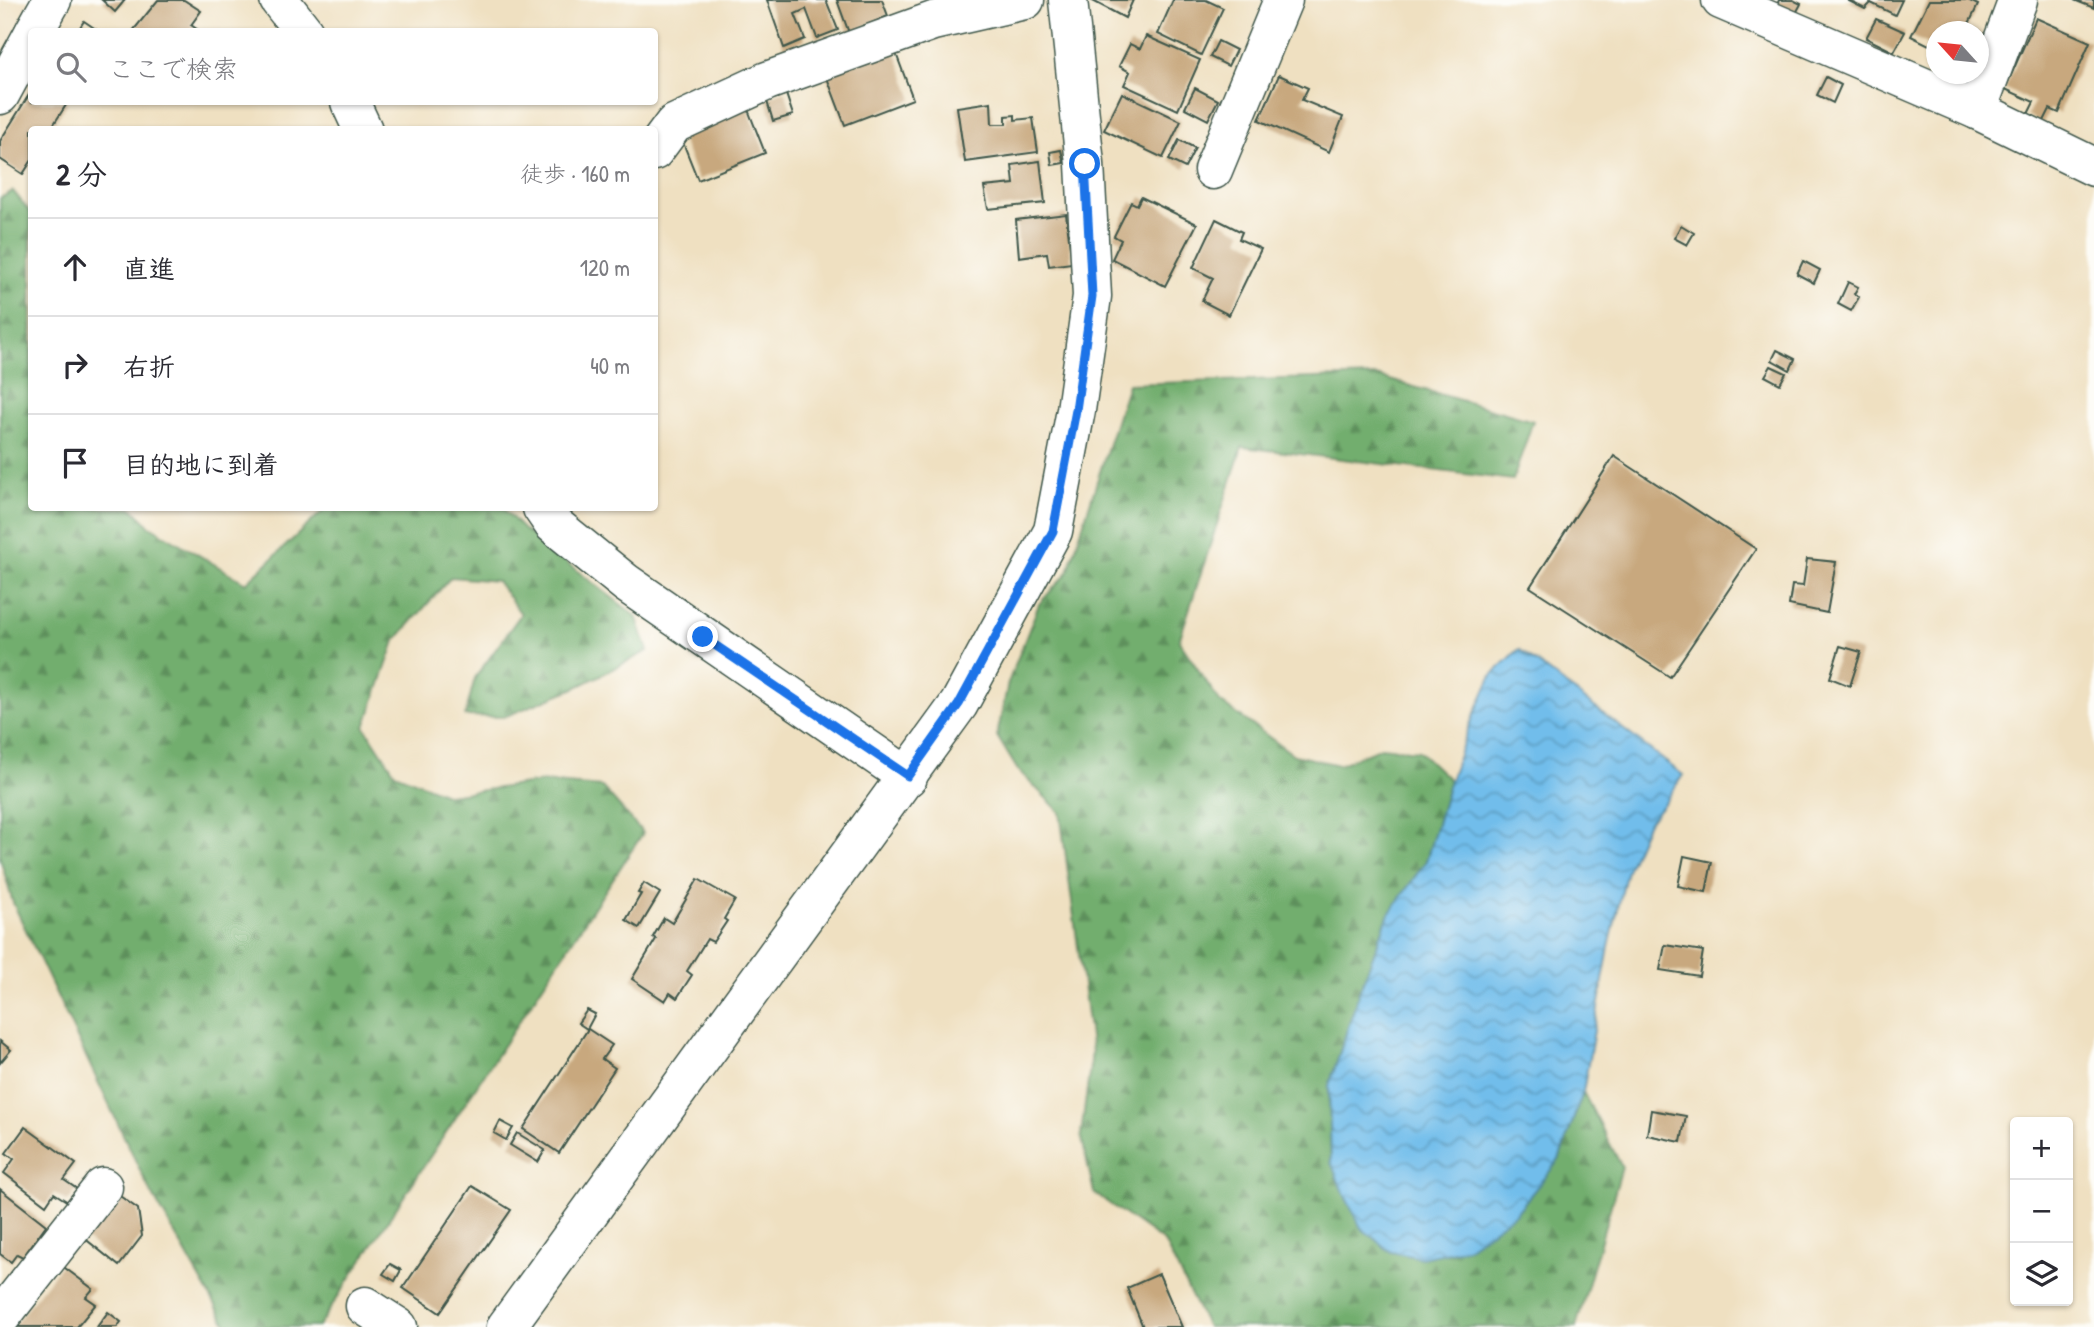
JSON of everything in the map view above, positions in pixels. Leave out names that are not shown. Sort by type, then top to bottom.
[{"type":"street","points":[[36,28],[52,0]]},
{"type":"street","points":[[279,0],[301,28]]},
{"type":"street","points":[[658,146],[674,124],[767,81],[933,21],[1025,0]]},
{"type":"street","points":[[506,1327],[959,704],[1053,531],[1076,410],[1092,296],[1085,164],[1068,0]]},
{"type":"street","points":[[1213,170],[1283,0]]},
{"type":"street","points":[[1721,0],[1976,110],[2094,167]]},
{"type":"street","points":[[1976,110],[2018,0]]},
{"type":"street","points":[[0,95],[28,43]]},
{"type":"street","points":[[351,105],[361,126]]},
{"type":"street","points":[[544,511],[553,524],[626,583],[908,776]]},
{"type":"street","points":[[0,1318],[103,1187]]},
{"type":"street","points":[[365,1306],[398,1327]]},
{"type":"green space","points":[[13,191],[28,209],[28,511],[135,511],[150,526],[246,583],[323,511],[506,511],[523,529],[636,616],[648,651],[577,687],[504,717],[465,716],[475,678],[521,614],[497,581],[451,577],[395,641],[365,727],[395,773],[448,795],[542,782],[602,787],[643,833],[318,1327],[228,1327],[148,1187],[13,903],[0,858],[0,198]]},
{"type":"green space","points":[[1376,376],[1533,421],[1513,480],[1242,447],[1179,641],[1220,702],[1294,755],[1339,765],[1381,747],[1419,751],[1450,780],[1426,861],[1389,914],[1361,987],[1329,1086],[1331,1162],[1559,1160],[1583,1092],[1622,1167],[1576,1327],[1207,1327],[1164,1242],[1094,1193],[1081,1134],[1092,1052],[1060,812],[1017,769],[997,736],[1008,683],[1039,604],[1068,572],[1128,384]]},
{"type":"water","points":[[1519,649],[1683,775],[1647,824],[1627,870],[1609,947],[1583,1092],[1559,1160],[1516,1213],[1467,1248],[1422,1258],[1391,1252],[1361,1228],[1331,1162],[1329,1086],[1361,987],[1389,914],[1426,861],[1470,724],[1492,675]]},
{"type":"building","points":[[102,0],[125,0],[115,12]]},
{"type":"building","points":[[158,0],[184,0],[201,11],[191,25],[195,28],[135,28]]},
{"type":"building","points":[[767,0],[826,0],[838,30],[817,38],[806,9],[795,14],[805,39],[784,48]]},
{"type":"building","points":[[837,0],[882,0],[888,16],[849,33]]},
{"type":"building","points":[[1091,0],[1133,0],[1125,18]]},
{"type":"building","points":[[1173,0],[1206,0],[1223,8],[1201,55],[1158,34]]},
{"type":"building","points":[[1779,0],[1793,0],[1801,4],[1795,15],[1777,5]]},
{"type":"building","points":[[1847,0],[1902,0],[1895,15],[1871,3],[1865,9]]},
{"type":"building","points":[[1929,0],[1968,0],[1978,5],[1970,21],[1926,21],[1926,44],[1911,36]]},
{"type":"building","points":[[2074,0],[2094,0],[2094,8]]},
{"type":"building","points":[[2036,18],[2090,42],[2059,113],[2050,109],[2043,123],[2027,116],[2034,102],[2005,89]]},
{"type":"building","points":[[1876,19],[1905,32],[1894,52],[1866,38]]},
{"type":"building","points":[[84,21],[94,28],[80,28]]},
{"type":"building","points":[[1146,36],[1200,60],[1178,110],[1124,85],[1130,72],[1119,66],[1130,44],[1140,49]]},
{"type":"building","points":[[1218,41],[1236,50],[1228,66],[1210,57]]},
{"type":"building","points":[[894,48],[913,99],[845,125],[826,75]]},
{"type":"building","points":[[1279,75],[1308,88],[1302,100],[1343,117],[1329,152],[1259,120]]},
{"type":"building","points":[[1826,77],[1841,85],[1833,103],[1817,95]]},
{"type":"building","points":[[1195,88],[1218,100],[1208,120],[1185,108]]},
{"type":"building","points":[[785,91],[793,115],[773,121],[766,98]]},
{"type":"building","points":[[1122,93],[1181,121],[1163,158],[1104,130]]},
{"type":"building","points":[[28,96],[28,105],[66,105],[53,126],[28,126],[28,166],[23,174],[0,159],[0,141]]},
{"type":"building","points":[[991,102],[992,124],[1006,124],[1006,116],[1015,115],[1015,120],[1033,118],[1038,152],[965,162],[957,107]]},
{"type":"building","points":[[747,107],[765,153],[698,180],[680,135]]},
{"type":"building","points":[[1179,140],[1195,148],[1185,168],[1169,160]]},
{"type":"building","points":[[1061,150],[1064,163],[1052,165],[1050,152]]},
{"type":"building","points":[[1040,161],[1045,203],[988,209],[984,187],[1014,184],[1012,165]]},
{"type":"building","points":[[1141,197],[1197,224],[1165,286],[1112,259],[1121,240],[1114,236],[1131,202],[1137,205]]},
{"type":"building","points":[[1066,214],[1072,263],[1049,266],[1047,253],[1019,257],[1016,220]]},
{"type":"building","points":[[1216,219],[1242,232],[1239,239],[1261,249],[1229,315],[1202,301],[1213,278],[1193,268]]},
{"type":"building","points":[[1681,225],[1694,233],[1687,245],[1674,238]]},
{"type":"building","points":[[1803,261],[1820,270],[1814,283],[1797,274]]},
{"type":"building","points":[[1848,282],[1858,287],[1854,294],[1859,297],[1851,311],[1838,304]]},
{"type":"building","points":[[1777,350],[1795,359],[1790,370],[1772,360]]},
{"type":"building","points":[[1771,366],[1786,373],[1780,384],[1765,376]]},
{"type":"building","points":[[1614,456],[1756,549],[1670,677],[1530,587]]},
{"type":"building","points":[[1807,559],[1836,562],[1827,613],[1789,605],[1792,585],[1803,586]]},
{"type":"building","points":[[1840,646],[1861,652],[1850,686],[1830,678]]},
{"type":"building","points":[[1684,856],[1712,862],[1706,892],[1678,886]]},
{"type":"building","points":[[698,879],[735,900],[724,919],[727,921],[713,942],[707,939],[687,971],[692,975],[677,998],[670,993],[665,1001],[632,979],[656,939],[653,937],[664,918],[672,923]]},
{"type":"building","points":[[644,883],[660,893],[639,928],[626,920],[641,894],[638,893]]},
{"type":"building","points":[[1665,945],[1703,951],[1699,976],[1660,970]]},
{"type":"building","points":[[587,1010],[595,1014],[587,1029],[578,1023]]},
{"type":"building","points":[[588,1029],[612,1045],[602,1059],[615,1068],[559,1153],[523,1129]]},
{"type":"building","points":[[0,1041],[11,1050],[0,1063]]},
{"type":"building","points":[[1651,1110],[1686,1116],[1681,1142],[1647,1135]]},
{"type":"building","points":[[500,1121],[513,1128],[506,1140],[494,1133]]},
{"type":"building","points":[[25,1127],[76,1164],[64,1180],[77,1189],[68,1202],[54,1193],[46,1205],[4,1173],[14,1159],[6,1153]]},
{"type":"building","points":[[517,1133],[545,1150],[538,1162],[510,1145]]},
{"type":"building","points":[[472,1186],[511,1210],[440,1313],[403,1288]]},
{"type":"building","points":[[0,1189],[46,1225],[23,1257],[17,1254],[11,1262],[0,1254]]},
{"type":"building","points":[[117,1194],[138,1209],[142,1236],[119,1266],[83,1237]]},
{"type":"building","points":[[390,1264],[401,1270],[395,1281],[383,1274]]},
{"type":"building","points":[[61,1265],[93,1289],[86,1297],[96,1304],[77,1327],[13,1327]]},
{"type":"building","points":[[1159,1274],[1182,1327],[1143,1327],[1127,1288]]},
{"type":"building","points":[[108,1312],[121,1322],[117,1327],[97,1327]]},
{"type":"route","points":[[703,637],[908,776],[959,704],[1053,531],[1076,410],[1092,296],[1085,164]]}]
